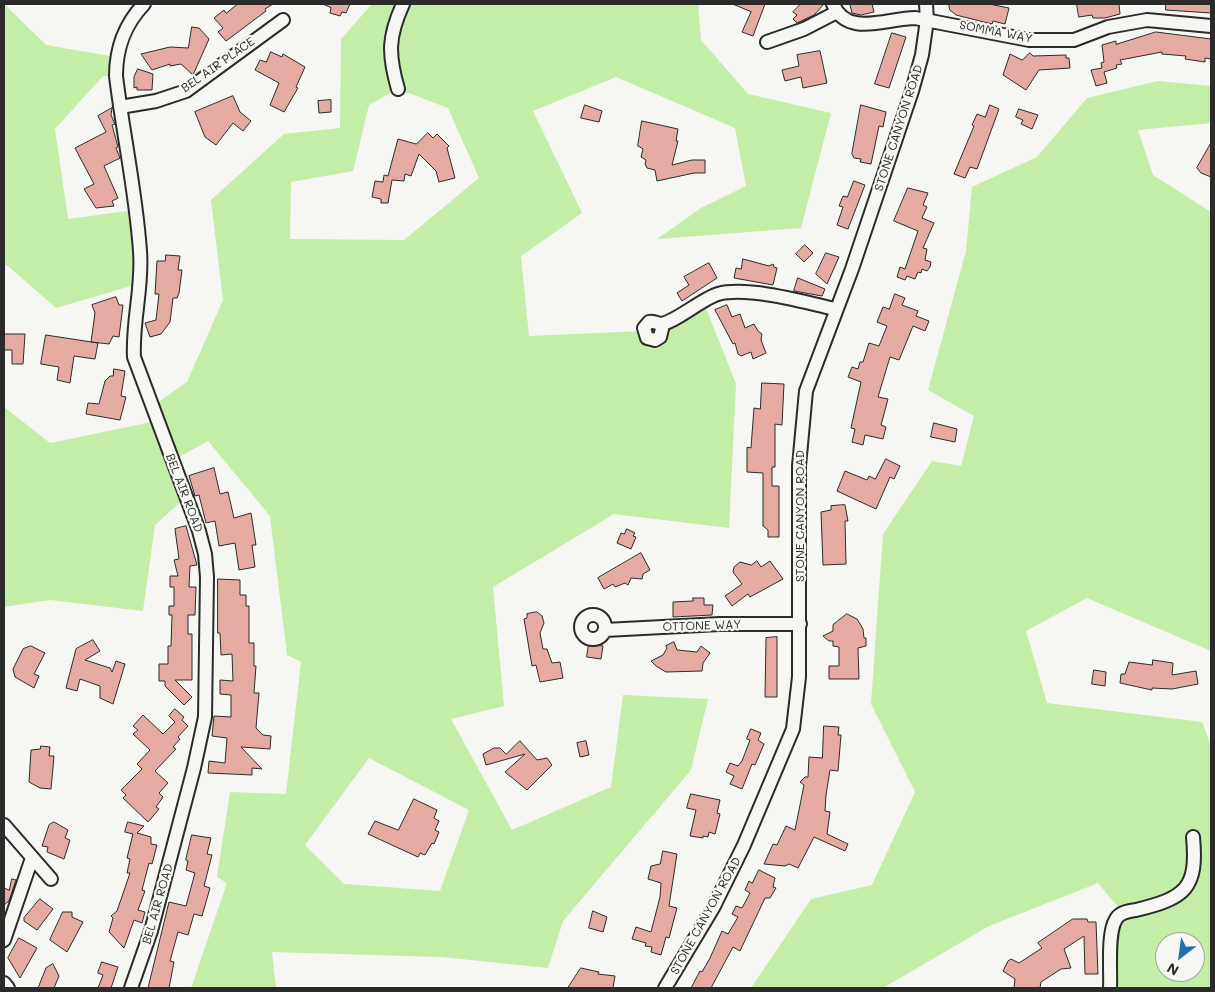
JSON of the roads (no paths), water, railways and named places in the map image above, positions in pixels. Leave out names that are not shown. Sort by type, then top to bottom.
[{"type":"street","name":"BEL AIR ROAD","points":[[131,988],[151,931],[194,768],[205,717],[207,577],[205,554],[199,531],[134,358],[133,340],[141,283],[140,251],[120,108],[116,56],[123,33],[144,4]]},
{"type":"street","points":[[398,89],[390,48],[393,27],[403,4]]},
{"type":"street","name":"STONE CANYON ROAD","points":[[665,988],[713,908],[744,845],[787,748],[793,729],[797,706],[800,624],[798,466],[806,390],[852,268],[912,91],[922,55],[927,20],[926,4]]},
{"type":"street","points":[[767,42],[804,30],[835,8]]},
{"type":"street","name":"SOMMA WAY","points":[[835,8],[841,18],[849,22],[876,24],[897,18],[927,20],[1029,40],[1074,40],[1108,27],[1147,20],[1211,26]]},
{"type":"street","name":"BEL AIR PLACE","points":[[120,108],[156,101],[186,91],[283,20]]},
{"type":"street","points":[[660,324],[673,319],[718,294],[732,292],[785,298],[835,309]]},
{"type":"street","name":"OTTONE WAY","points":[[605,630],[720,624],[800,624]]},
{"type":"street","points":[[4,825],[51,879]]},
{"type":"street","points":[[1110,988],[1112,936],[1116,918],[1123,913],[1161,904],[1188,886],[1194,872],[1193,837]]},
{"type":"street","points":[[4,940],[32,858]]},
{"type":"street","points":[[4,983],[8,988]]}]
